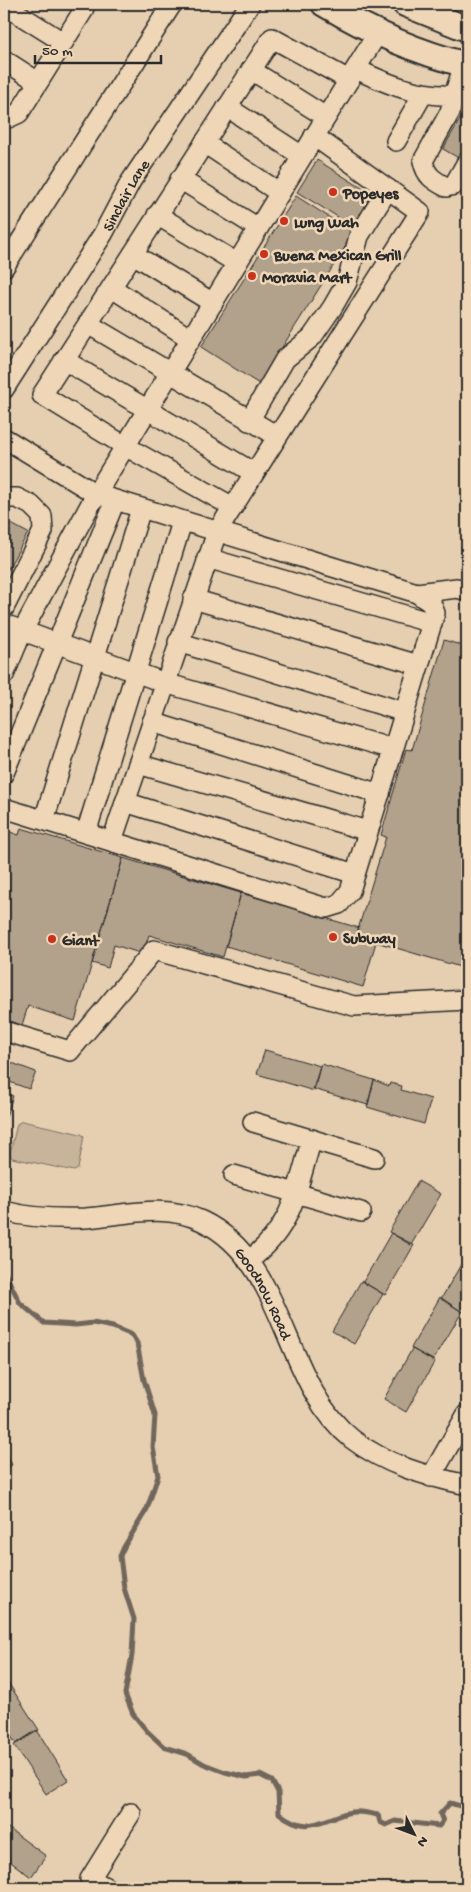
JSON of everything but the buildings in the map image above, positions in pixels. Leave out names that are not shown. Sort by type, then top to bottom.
[{"type":"main road","points":[[324,4],[377,34],[442,59],[466,65]]},
{"type":"main road","points":[[405,4],[467,29]]},
{"type":"street","points":[[4,115],[8,118],[19,112],[83,11],[84,4]]},
{"type":"street","points":[[4,267],[172,4]]},
{"type":"street","name":"Sinclair Lane","points":[[4,389],[103,234],[131,181],[250,4]]},
{"type":"street","points":[[4,5],[63,42]]},
{"type":"street","points":[[4,671],[22,632],[96,494],[377,34]]},
{"type":"street","points":[[233,507],[126,446],[42,394],[272,38],[352,74],[379,80],[423,94],[461,98]]},
{"type":"street","points":[[4,60],[38,82]]},
{"type":"street","points":[[466,65],[461,98],[450,112],[423,161],[424,168],[429,177],[446,187],[454,185],[467,162]]},
{"type":"street","points":[[251,70],[326,117]]},
{"type":"street","points":[[396,141],[423,94]]},
{"type":"street","points":[[227,107],[302,156]]},
{"type":"street","points":[[112,841],[216,532],[420,212],[314,136]]},
{"type":"street","points":[[204,143],[280,193]]},
{"type":"street","points":[[180,179],[258,228]]},
{"type":"street","points":[[250,421],[285,358],[312,337],[332,308],[347,282],[359,236],[388,189]]},
{"type":"street","points":[[157,215],[237,263]]},
{"type":"street","points":[[133,254],[213,303]]},
{"type":"street","points":[[112,288],[191,338]]},
{"type":"street","points":[[332,308],[352,318]]},
{"type":"street","points":[[88,324],[278,436]]},
{"type":"street","points":[[64,360],[254,473]]},
{"type":"street","points":[[4,438],[96,494],[418,594],[431,602],[435,612],[355,874],[345,898],[339,904],[326,908],[4,808]]},
{"type":"street","points":[[4,498],[17,498],[31,504],[42,516],[43,532],[4,608]]},
{"type":"street","points":[[4,773],[115,501]]},
{"type":"street","points":[[44,820],[141,509]]},
{"type":"street","points":[[86,834],[182,522]]},
{"type":"street","points":[[208,558],[432,623]]},
{"type":"street","points":[[418,594],[457,588],[467,591]]},
{"type":"street","points":[[193,599],[419,665]]},
{"type":"street","points":[[4,624],[94,659],[165,683],[393,749]]},
{"type":"street","points":[[178,642],[404,712]]},
{"type":"street","points":[[152,722],[380,794]]},
{"type":"street","points":[[138,764],[368,831]]},
{"type":"street","points":[[125,802],[355,874]]},
{"type":"street","points":[[4,1031],[70,1051],[154,950],[354,1006],[467,1000]]},
{"type":"street","points":[[253,1122],[374,1158]]},
{"type":"street","points":[[248,1260],[276,1236],[287,1220],[312,1139]]},
{"type":"street","points":[[234,1175],[361,1212]]},
{"type":"street","name":"Goodnow Road","points":[[4,1210],[50,1218],[87,1218],[152,1210],[188,1216],[210,1226],[248,1260],[265,1287],[310,1385],[329,1414],[352,1438],[385,1460],[431,1477],[467,1485]]},
{"type":"street","points":[[431,1477],[467,1414]]},
{"type":"street","points":[[107,1888],[90,1879],[131,1813]]},
{"type":"shaded area","points":[[22,1121],[84,1136],[78,1169],[74,1171],[12,1158],[10,1154],[17,1124]]},
{"type":"waterway","points":[[4,1271],[20,1303],[44,1323],[76,1325],[93,1323],[113,1327],[132,1335],[137,1343],[144,1380],[155,1415],[153,1447],[158,1476],[147,1509],[120,1556],[124,1588],[134,1619],[132,1655],[125,1694],[133,1714],[147,1731],[164,1747],[187,1754],[204,1764],[246,1777],[260,1775],[272,1781],[278,1792],[279,1813],[289,1820],[305,1825],[351,1812],[359,1812],[378,1815],[380,1822],[386,1825],[395,1821],[439,1826],[443,1821],[440,1814],[450,1803],[467,1808]]},
{"type":"waterway","points":[[467,1871],[467,1877]]},
{"type":"place","name":"Popeyes","points":[[333,192]]},
{"type":"place","name":"Lung Wah","points":[[284,221]]},
{"type":"place","name":"Buena Mexican Grill","points":[[264,254]]},
{"type":"place","name":"Moravia Mart","points":[[252,276]]},
{"type":"place","name":"Subway","points":[[333,937]]},
{"type":"place","name":"Giant","points":[[52,939]]}]
